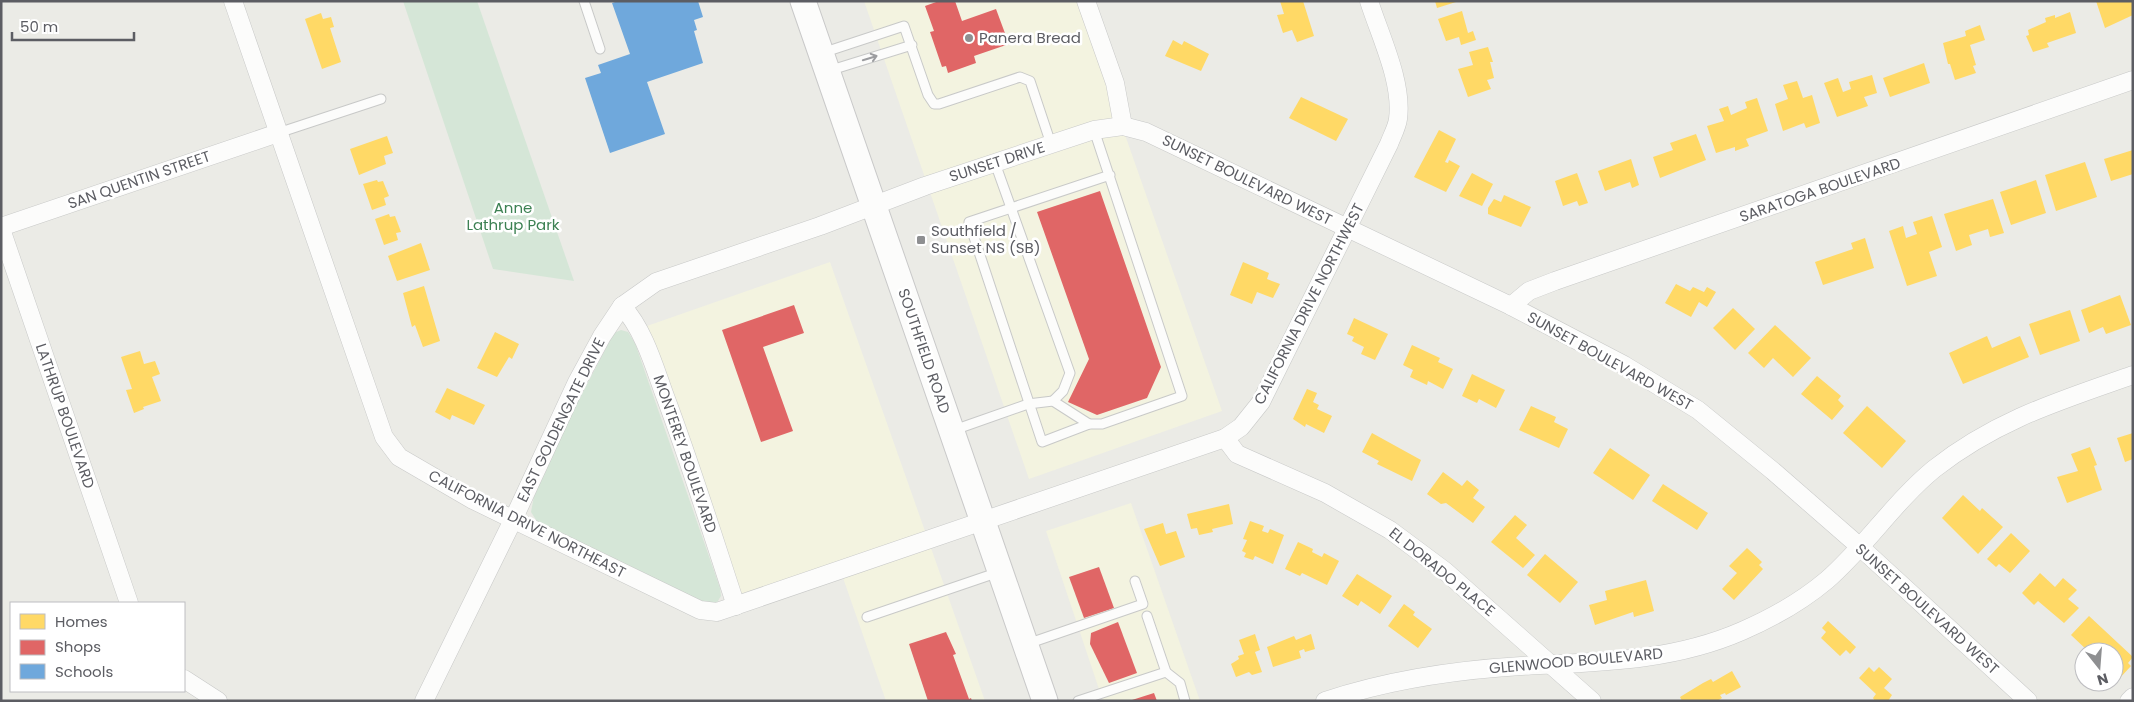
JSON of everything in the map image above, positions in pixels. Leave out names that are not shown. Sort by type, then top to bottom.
[{"type":"main road","name":"SOUTHFIELD ROAD","points":[[803,1],[1045,701]]},
{"type":"street","name":"CALIFORNIA DRIVE NORTHEAST","points":[[233,1],[384,437],[398,457],[513,520],[700,610],[717,612],[982,520]]},
{"type":"street","points":[[1086,1],[1115,83],[1123,126]]},
{"type":"street","name":"CALIFORNIA DRIVE NORTHWEST","points":[[982,520],[1225,438],[1241,427],[1261,402],[1389,144],[1398,121],[1399,102],[1395,80],[1369,1]]},
{"type":"street","name":"SARATOGA BOULEVARD","points":[[1511,306],[1529,291],[2133,80]]},
{"type":"street","name":"SUNSET DRIVE","points":[[875,207],[925,186],[1094,130],[1123,126]]},
{"type":"street","name":"SUNSET BOULEVARD WEST","points":[[1123,126],[1146,132],[1511,306],[1624,365],[1698,410],[1773,471],[1859,546],[2028,701]]},
{"type":"street","name":"SAN QUENTIN STREET","points":[[1,228],[278,133]]},
{"type":"street","name":"EAST GOLDENGATE DRIVE","points":[[424,701],[513,520],[577,382],[602,336],[622,306],[656,282],[875,207]]},
{"type":"street","name":"LATHRUP BOULEVARD","points":[[1,228],[130,602]]},
{"type":"street","name":"MONTEREY BOULEVARD","points":[[622,306],[631,315],[651,359],[688,457],[736,606]]},
{"type":"street","name":"GLENWOOD BOULEVARD","points":[[1326,701],[1356,690],[1463,670],[1637,660],[1673,654],[1720,640],[1770,618],[1809,594],[1828,578],[1918,483],[1985,433],[2033,410],[2133,375]]},
{"type":"street","name":"EL DORADO PLACE","points":[[1225,438],[1237,454],[1326,493],[1390,530],[1445,571],[1592,701]]},
{"type":"street","points":[[185,681],[218,701]]},
{"type":"street","points":[[2129,701],[2133,697]]},
{"type":"lane","points":[[584,1],[600,49]]},
{"type":"lane","points":[[824,62],[904,26],[928,95],[934,104],[1020,77],[1030,80],[1052,144]]},
{"type":"lane","points":[[824,62],[912,45]]},
{"type":"lane","points":[[278,133],[381,99]]},
{"type":"lane","points":[[1094,130],[1110,175],[1182,396],[1102,424],[1089,424],[1042,442],[969,222],[1110,175]]},
{"type":"lane","points":[[952,430],[1028,404],[1053,400],[1063,391],[1070,373],[995,163]]},
{"type":"lane","points":[[1053,400],[1089,424]]},
{"type":"lane","points":[[867,617],[1000,571]]},
{"type":"lane","points":[[1025,645],[1143,604],[1135,581]]},
{"type":"lane","points":[[1147,616],[1166,672],[1180,684],[1186,701]]},
{"type":"lane","points":[[1078,701],[1166,672]]},
{"type":"shaded area","points":[[864,1],[1078,1],[1222,411],[1029,479]]},
{"type":"shaded area","points":[[830,262],[985,701],[886,701],[842,575],[741,610],[647,326]]},
{"type":"shaded area","points":[[1131,503],[1200,701],[1103,701],[1046,531]]},
{"type":"green space","name":"Anne Lathrup Park","points":[[403,1],[477,1],[574,281],[493,269]]},
{"type":"green space","points":[[621,330],[628,332],[635,343],[720,588],[721,596],[716,604],[703,602],[538,523],[531,512],[534,496],[575,407],[614,333]]},
{"type":"building: Homes","points":[[1280,1],[1303,1],[1314,36],[1297,42],[1292,30],[1283,33],[1277,15],[1284,14]]},
{"type":"building: Homes","points":[[1435,1],[1456,1],[1456,2],[1437,8]]},
{"type":"building: Homes","points":[[2096,1],[2133,1],[2133,15],[2105,28]]},
{"type":"building: Homes","points":[[1462,11],[1468,33],[1473,31],[1476,40],[1461,45],[1459,37],[1446,41],[1438,19]]},
{"type":"building: Homes","points":[[2070,12],[2076,33],[2047,43],[2049,47],[2033,52],[2026,36],[2029,35],[2028,30],[2046,22],[2045,18],[2055,15],[2055,18]]},
{"type":"building: Homes","points":[[321,13],[323,19],[331,17],[334,27],[330,28],[341,62],[322,69],[305,19]]},
{"type":"building: Homes","points":[[1980,25],[1985,40],[1970,45],[1976,65],[1973,66],[1976,73],[1955,80],[1950,64],[1948,64],[1943,43],[1966,36],[1965,31]]},
{"type":"building: Homes","points":[[1173,40],[1182,45],[1184,41],[1209,54],[1201,71],[1165,56]]},
{"type":"building: Homes","points":[[1488,47],[1493,62],[1490,62],[1494,78],[1487,80],[1491,89],[1468,97],[1458,69],[1473,65],[1469,52]]},
{"type":"building: Homes","points":[[1924,63],[1930,83],[1890,97],[1883,78]]},
{"type":"building: Homes","points":[[1872,75],[1877,93],[1864,97],[1868,106],[1837,117],[1824,83],[1838,78],[1843,92],[1851,89],[1849,82]]},
{"type":"building: Homes","points":[[1797,81],[1803,98],[1812,95],[1820,123],[1806,128],[1804,123],[1783,131],[1775,104],[1788,99],[1783,85]]},
{"type":"building: Homes","points":[[1301,97],[1348,119],[1336,141],[1289,118]]},
{"type":"building: Homes","points":[[1757,98],[1768,131],[1746,139],[1749,146],[1735,151],[1735,147],[1716,153],[1707,126],[1724,121],[1719,109],[1728,106],[1731,115],[1747,108],[1745,102]]},
{"type":"building: Homes","points":[[1439,130],[1456,139],[1445,162],[1448,163],[1449,160],[1460,166],[1446,192],[1414,177]]},
{"type":"building: Homes","points":[[1696,134],[1706,160],[1660,178],[1653,157],[1673,150],[1670,143]]},
{"type":"building: Homes","points":[[387,136],[393,153],[384,156],[386,164],[359,175],[350,149]]},
{"type":"building: Homes","points":[[2133,150],[2133,174],[2111,181],[2104,159]]},
{"type":"building: Homes","points":[[1631,159],[1639,185],[1632,188],[1630,182],[1605,191],[1598,171]]},
{"type":"building: Homes","points":[[2085,162],[2097,197],[2056,211],[2045,175]]},
{"type":"building: Homes","points":[[1472,173],[1493,184],[1482,206],[1459,196]]},
{"type":"building: Homes","points":[[1577,173],[1588,203],[1579,206],[1577,201],[1563,206],[1555,181]]},
{"type":"building: Homes","points":[[377,180],[378,182],[383,181],[389,196],[384,198],[386,205],[372,210],[363,184]]},
{"type":"building: Homes","points":[[2036,180],[2046,213],[2011,225],[2000,192]]},
{"type":"building: Homes","points":[[1504,195],[1531,207],[1521,227],[1488,214],[1488,208],[1494,199],[1501,202]]},
{"type":"building: Homes","points":[[1993,199],[2004,233],[1990,237],[1988,229],[1969,235],[1972,245],[1956,251],[1944,214]]},
{"type":"building: Homes","points":[[389,214],[390,217],[395,216],[401,232],[396,233],[398,240],[384,245],[375,219]]},
{"type":"building: Homes","points":[[1932,216],[1942,247],[1929,252],[1937,276],[1907,286],[1889,231],[1903,226],[1906,238],[1917,234],[1913,222]]},
{"type":"building: Homes","points":[[1865,238],[1874,268],[1823,285],[1815,262],[1853,249],[1851,243]]},
{"type":"building: Homes","points":[[421,243],[430,270],[397,281],[388,256]]},
{"type":"building: Homes","points":[[1243,262],[1269,273],[1267,279],[1280,284],[1273,298],[1257,292],[1252,304],[1230,295]]},
{"type":"building: Homes","points":[[1676,284],[1690,291],[1693,287],[1704,292],[1707,287],[1716,292],[1707,307],[1699,302],[1691,317],[1665,303]]},
{"type":"building: Homes","points":[[424,286],[440,341],[423,347],[415,325],[412,327],[403,293]]},
{"type":"building: Homes","points":[[2120,295],[2131,325],[2106,334],[2103,327],[2089,333],[2081,310]]},
{"type":"building: Homes","points":[[1733,308],[1755,329],[1735,350],[1713,328]]},
{"type":"building: Homes","points":[[2070,310],[2080,341],[2040,355],[2029,324]]},
{"type":"building: Homes","points":[[1354,318],[1388,334],[1375,360],[1361,354],[1364,347],[1352,341],[1354,337],[1347,334]]},
{"type":"building: Homes","points":[[1775,325],[1811,358],[1793,377],[1773,358],[1764,368],[1748,353]]},
{"type":"building: Homes","points":[[495,332],[519,344],[512,359],[509,357],[497,377],[477,368]]},
{"type":"building: Homes","points":[[1987,336],[1992,348],[2020,336],[2029,357],[1963,384],[1949,353]]},
{"type":"building: Homes","points":[[1412,345],[1440,358],[1438,362],[1453,369],[1443,389],[1428,381],[1427,385],[1410,377],[1413,370],[1403,365]]},
{"type":"building: Homes","points":[[140,351],[144,364],[155,361],[160,374],[152,377],[161,401],[143,407],[144,409],[134,413],[126,390],[132,389],[121,357]]},
{"type":"building: Homes","points":[[1472,374],[1505,390],[1496,408],[1479,399],[1477,403],[1462,396]]},
{"type":"building: Homes","points":[[1817,376],[1841,396],[1838,400],[1844,406],[1832,420],[1801,394]]},
{"type":"building: Homes","points":[[447,388],[485,405],[474,425],[452,415],[450,420],[435,412]]},
{"type":"building: Homes","points":[[1307,389],[1317,393],[1313,402],[1319,405],[1317,409],[1332,416],[1324,433],[1306,424],[1305,427],[1293,419]]},
{"type":"building: Homes","points":[[1531,406],[1556,417],[1554,422],[1568,429],[1559,448],[1519,430]]},
{"type":"building: Homes","points":[[1867,406],[1906,441],[1882,468],[1843,433]]},
{"type":"building: Homes","points":[[1372,433],[1421,460],[1412,481],[1377,464],[1379,461],[1362,452]]},
{"type":"building: Homes","points":[[2133,433],[2133,459],[2125,462],[2117,438]]},
{"type":"building: Homes","points":[[2090,447],[2097,465],[2094,466],[2102,490],[2067,503],[2057,477],[2078,471],[2071,454]]},
{"type":"building: Homes","points":[[1610,448],[1650,475],[1633,500],[1593,473]]},
{"type":"building: Homes","points":[[1443,472],[1462,486],[1467,480],[1479,490],[1473,498],[1485,507],[1473,523],[1446,503],[1441,504],[1427,494]]},
{"type":"building: Homes","points":[[1663,484],[1708,513],[1697,530],[1652,501]]},
{"type":"building: Homes","points":[[1963,495],[1980,511],[1982,508],[2003,527],[1978,554],[1942,518]]},
{"type":"building: Homes","points":[[1229,504],[1233,524],[1212,529],[1213,532],[1199,535],[1197,528],[1191,529],[1187,514]]},
{"type":"building: Homes","points":[[1515,515],[1527,525],[1516,538],[1535,555],[1523,568],[1491,542]]},
{"type":"building: Homes","points":[[1250,521],[1264,526],[1262,531],[1268,533],[1270,529],[1284,535],[1273,564],[1255,556],[1253,560],[1244,557],[1246,553],[1242,551],[1247,540],[1243,539]]},
{"type":"building: Homes","points":[[1163,523],[1166,534],[1176,531],[1185,557],[1160,566],[1144,529]]},
{"type":"building: Homes","points":[[2011,533],[2030,551],[2010,573],[1999,564],[1996,567],[1987,559]]},
{"type":"building: Homes","points":[[1298,542],[1313,549],[1312,552],[1322,557],[1324,553],[1339,561],[1327,585],[1302,573],[1300,576],[1285,569]]},
{"type":"building: Homes","points":[[1747,548],[1762,562],[1759,565],[1763,569],[1734,600],[1722,589],[1737,573],[1729,566]]},
{"type":"building: Homes","points":[[1545,554],[1578,582],[1560,603],[1527,575]]},
{"type":"building: Homes","points":[[2040,573],[2055,587],[2063,578],[2077,590],[2068,599],[2079,608],[2064,623],[2038,601],[2034,605],[2022,593]]},
{"type":"building: Homes","points":[[1357,574],[1392,596],[1380,614],[1361,601],[1358,606],[1342,596]]},
{"type":"building: Homes","points":[[1646,580],[1654,611],[1634,617],[1633,612],[1595,625],[1589,605],[1607,600],[1605,591]]},
{"type":"building: Homes","points":[[1404,604],[1415,612],[1413,615],[1432,629],[1418,648],[1388,626]]},
{"type":"building: Homes","points":[[2089,616],[2117,642],[2078,642],[2071,635]]},
{"type":"building: Homes","points":[[1828,621],[1856,647],[1850,654],[1846,650],[1840,656],[1821,638],[1826,632],[1822,628]]},
{"type":"building: Homes","points":[[1255,634],[1260,650],[1255,652],[1262,672],[1252,675],[1249,672],[1236,677],[1231,664],[1239,659],[1238,656],[1244,654],[1239,640]]},
{"type":"building: Homes","points":[[1311,634],[1315,649],[1305,652],[1304,649],[1299,651],[1301,658],[1273,667],[1267,647],[1294,636],[1296,640]]},
{"type":"building: Homes","points":[[2124,649],[2133,657],[2128,663],[2131,666],[2124,674]]},
{"type":"building: Homes","points":[[1869,667],[1874,672],[1879,667],[1892,679],[1884,688],[1892,695],[1888,701],[1875,701],[1873,698],[1876,694],[1859,678]]},
{"type":"building: Homes","points":[[1732,671],[1741,687],[1726,695],[1725,693],[1720,695],[1722,698],[1717,701],[1682,701],[1680,697],[1703,683],[1711,679],[1713,682]]},
{"type":"building: Shops","name":"Panera Bread","points":[[939,1],[955,1],[962,21],[996,9],[1009,44],[974,56],[976,63],[948,73],[946,66],[942,67],[930,32],[934,31],[925,6]]},
{"type":"building: Shops","points":[[1100,191],[1161,367],[1147,398],[1097,415],[1068,402],[1089,359],[1037,212]]},
{"type":"building: Shops","points":[[794,305],[804,333],[763,347],[793,431],[761,442],[722,330]]},
{"type":"building: Shops","points":[[1099,567],[1114,608],[1084,618],[1069,577]]},
{"type":"building: Shops","points":[[1118,622],[1137,673],[1109,683],[1090,644],[1091,633]]},
{"type":"building: Shops","points":[[946,632],[956,654],[953,655],[969,699],[971,698],[972,701],[928,701],[909,644]]},
{"type":"building: Shops","points":[[1154,693],[1157,701],[1132,701],[1132,700]]},
{"type":"building: Schools","points":[[618,1],[698,1],[703,17],[694,20],[697,30],[694,31],[703,63],[647,82],[665,134],[610,153],[585,78],[601,73],[598,65],[630,54],[612,3]]},
{"type":"place","name":"Panera Bread","points":[[969,38]]},
{"type":"place","name":"Southfield / Sunset NS (SB)","points":[[921,240]]}]
